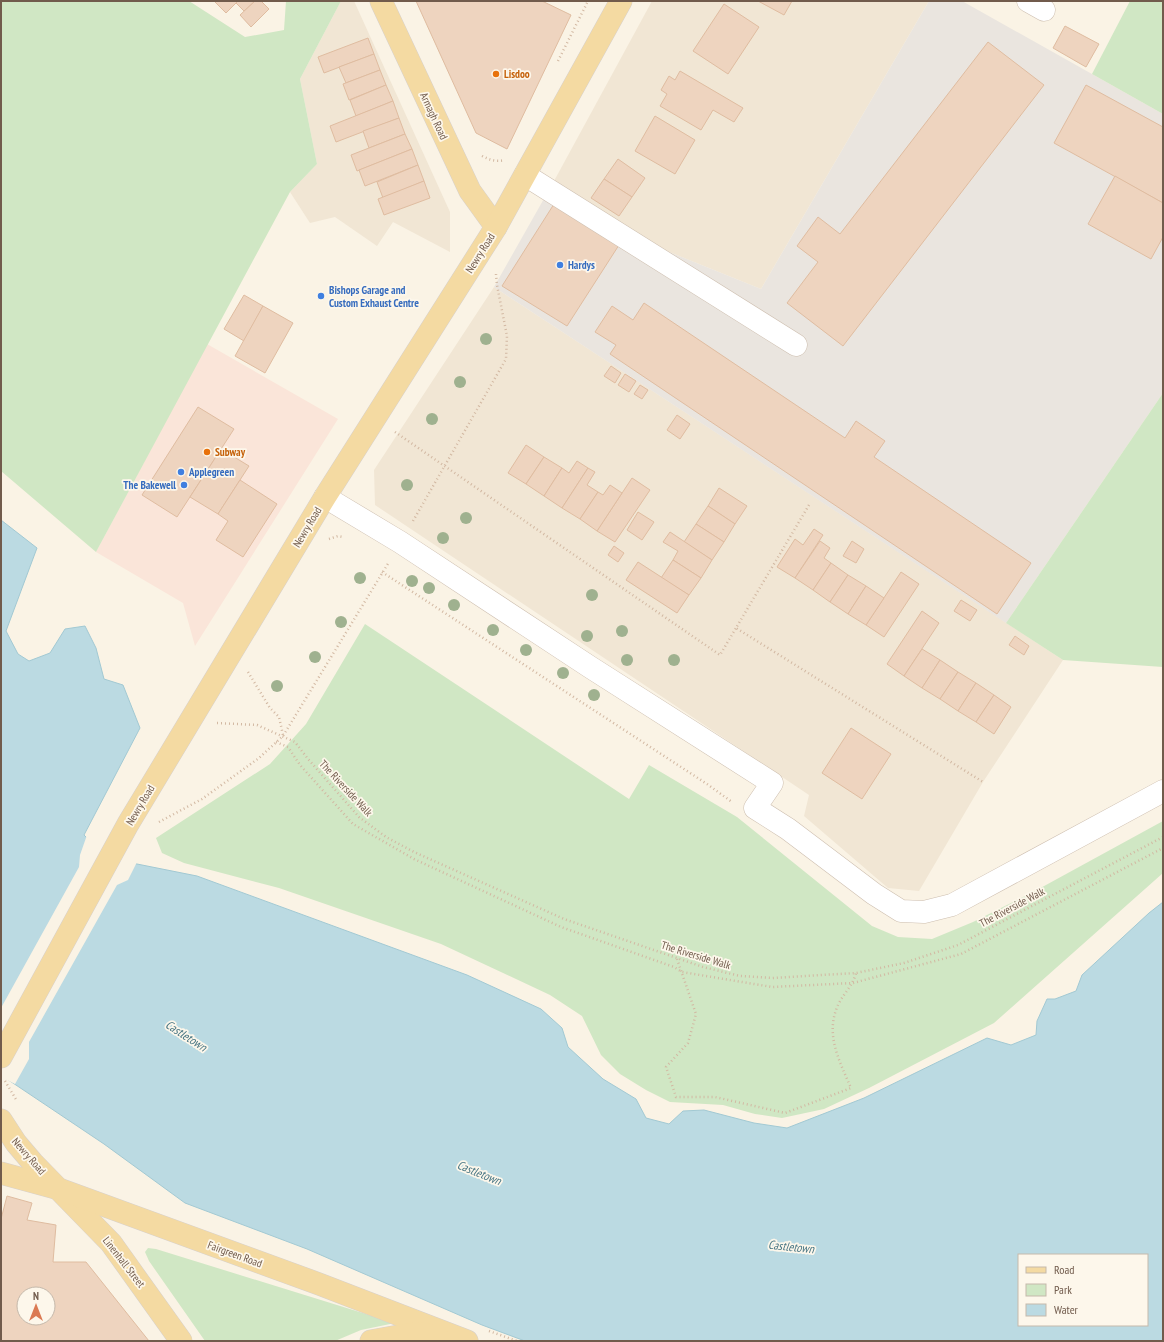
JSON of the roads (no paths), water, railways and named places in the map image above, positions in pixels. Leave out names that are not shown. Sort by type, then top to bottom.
[{"type":"main road","name":"Armagh Road","points":[[381,1],[470,191],[496,227]]},
{"type":"main road","name":"Newry Road","points":[[1,1057],[128,824],[325,497],[496,227],[621,1]]},
{"type":"main road","name":"Newry Road","points":[[1,1120],[16,1143],[59,1189]]},
{"type":"main road","name":"Fairgreen Road","points":[[1,1172],[59,1189],[319,1284],[466,1341]]},
{"type":"main road","name":"Linenhall Street","points":[[59,1189],[111,1243],[181,1341]]},
{"type":"main road","points":[[372,1341],[415,1333],[466,1341]]},
{"type":"street","points":[[525,175],[796,346]]},
{"type":"street","points":[[325,497],[400,542],[772,784],[755,808],[788,829],[874,894],[901,911],[924,912],[952,905],[1163,791]]},
{"type":"water","name":"Castletown","points":[[1,520],[37,548],[6,631],[18,654],[29,661],[50,653],[65,629],[85,626],[96,648],[104,679],[123,685],[140,728],[84,835],[107,858],[197,876],[467,975],[541,1009],[562,1028],[568,1047],[603,1079],[636,1099],[646,1118],[669,1124],[683,1111],[704,1110],[754,1123],[787,1128],[864,1098],[987,1038],[1011,1045],[1036,1035],[1037,1021],[1047,999],[1055,999],[1076,991],[1082,975],[1149,913],[1163,902],[1163,1341],[525,1341],[482,1325],[307,1249],[185,1203],[104,1144],[1,1075]]},
{"type":"place","name":"Lisdoo","points":[[496,74]]},
{"type":"place","name":"Hardys","points":[[560,265]]},
{"type":"place","name":"Bishops Garage and Custom Exhaust Centre","points":[[321,296]]},
{"type":"place","name":"Subway","points":[[207,452]]},
{"type":"place","name":"Applegreen","points":[[181,472]]},
{"type":"place","name":"The Bakewell","points":[[184,485]]}]
